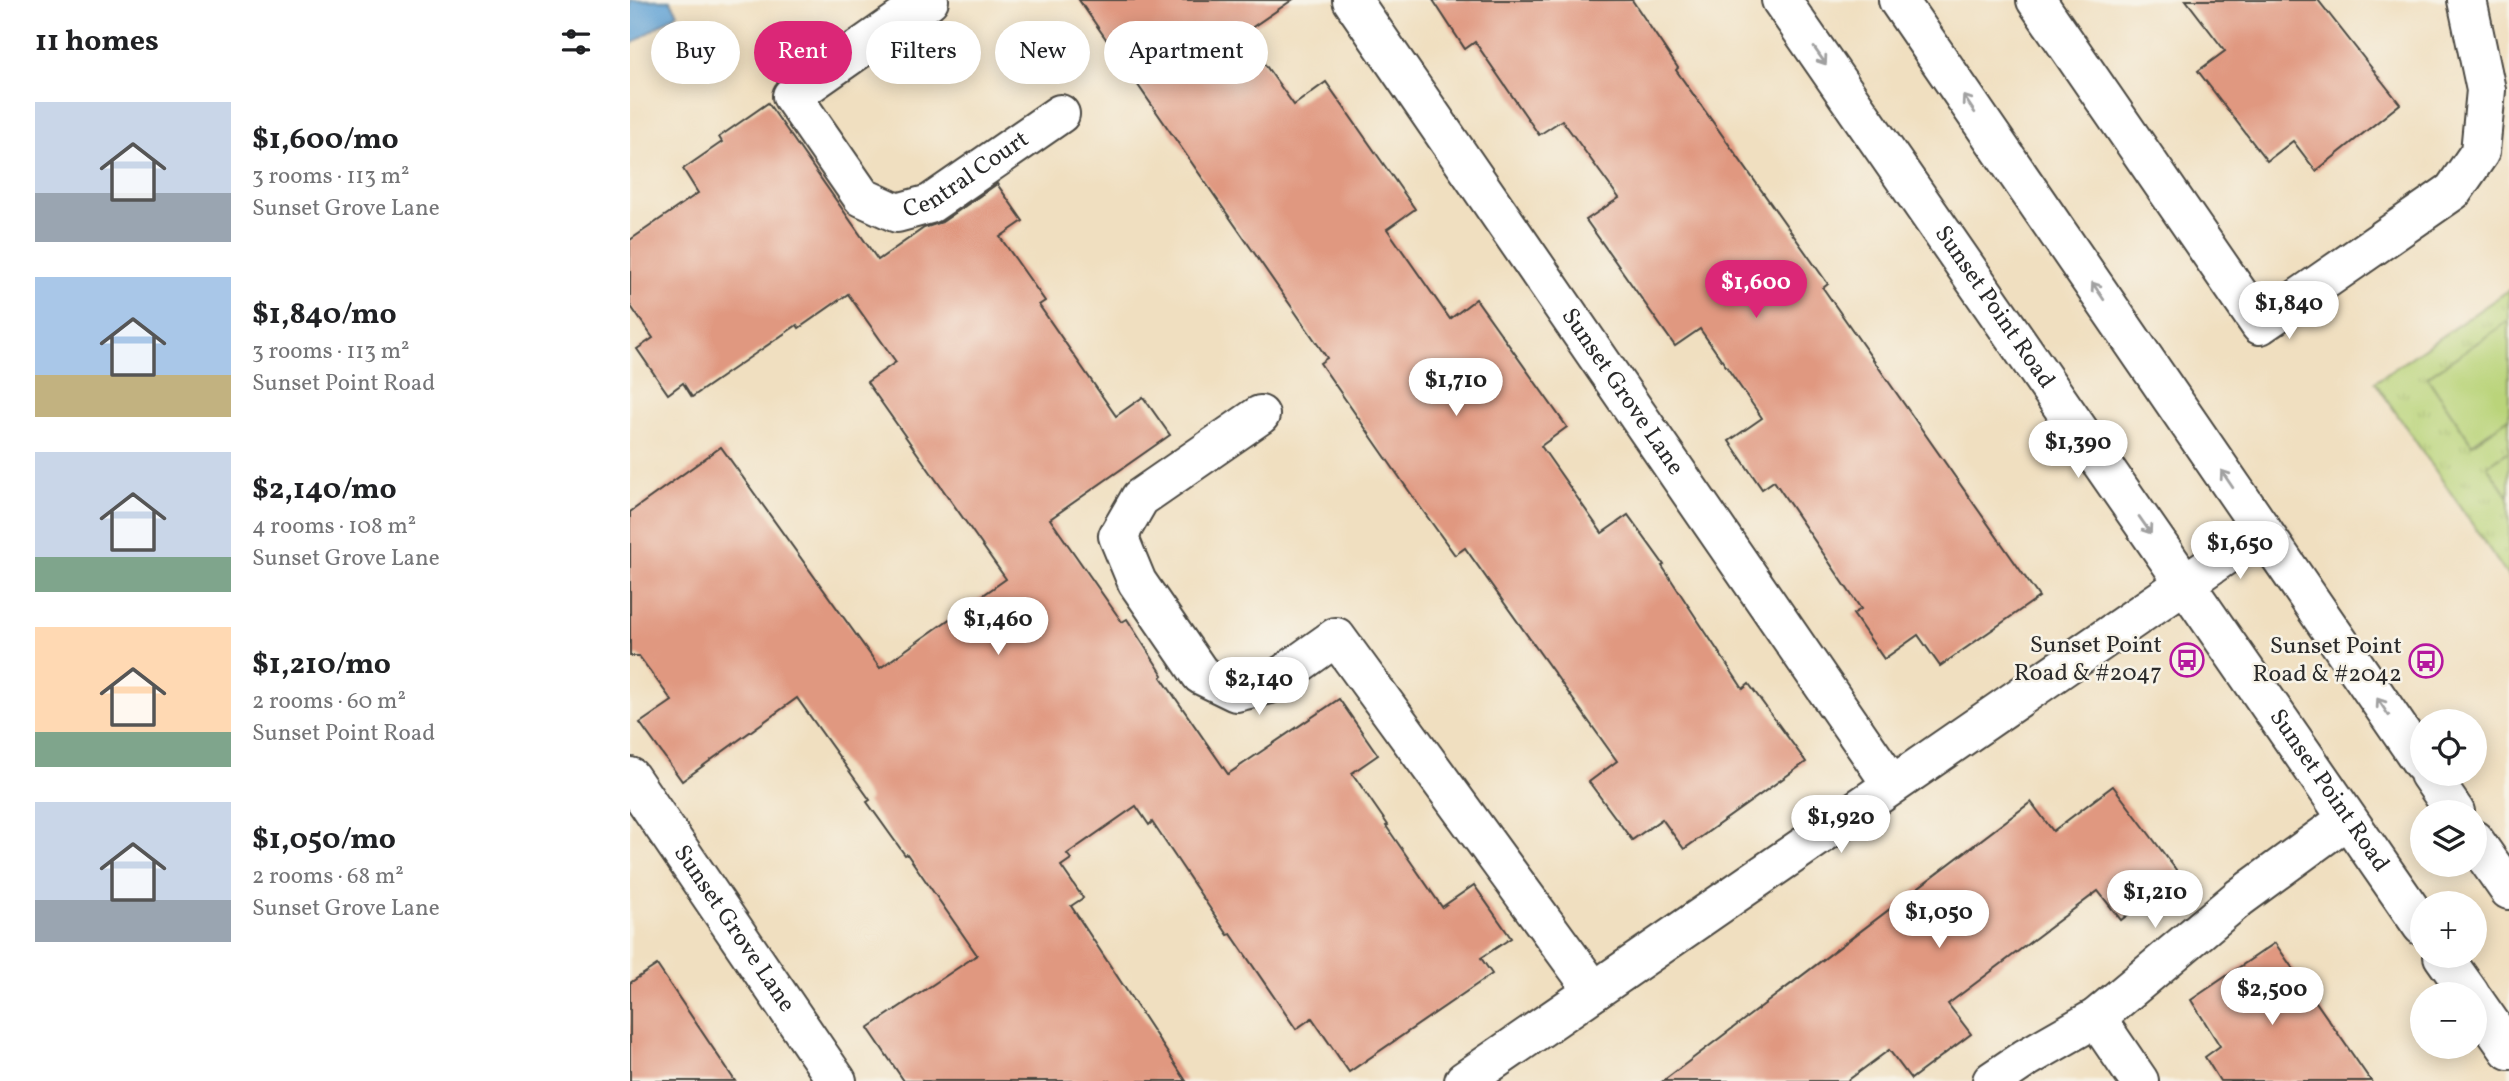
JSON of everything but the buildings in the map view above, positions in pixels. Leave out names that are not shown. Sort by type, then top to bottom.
[{"type":"street","name":"Central Court","points":[[929,0],[792,96],[862,197],[897,212],[930,204],[1060,114]]},
{"type":"street","name":"Sunset Grove Lane","points":[[1352,0],[1892,785]]},
{"type":"street","name":"Sunset Point Road","points":[[1781,0],[2410,909]]},
{"type":"street","points":[[1898,0],[2410,746]]},
{"type":"street","points":[[2036,0],[2260,325],[2453,191],[2480,152],[2486,90],[2467,0]]},
{"type":"street","points":[[1260,415],[1140,498],[1118,536],[1137,582],[1201,675],[1236,692],[1270,684],[1336,637],[1594,991]]},
{"type":"street","points":[[1464,1081],[2262,530]]},
{"type":"street","name":"Sunset Grove Lane","points":[[630,778],[837,1081]]},
{"type":"street","points":[[1992,1081],[2096,1018],[2239,898],[2347,819]]},
{"type":"street","points":[[2487,859],[2509,890]]},
{"type":"street","points":[[2096,1018],[2139,1081]]},
{"type":"street","points":[[2487,1018],[2509,1049]]},
{"type":"green space","points":[[2509,290],[2509,578],[2375,382]]},
{"type":"green space","points":[[2509,321],[2509,418],[2472,444],[2427,377]]},
{"type":"green space","points":[[2509,451],[2509,497],[2487,466]]},
{"type":"water","points":[[630,0],[670,0],[678,13],[666,21],[651,21],[651,31],[630,45]]},
{"type":"place","name":"Sunset Point Road & #2047","points":[[2187,660]]},
{"type":"place","name":"Sunset Point Road & #2042","points":[[2426,661]]}]
